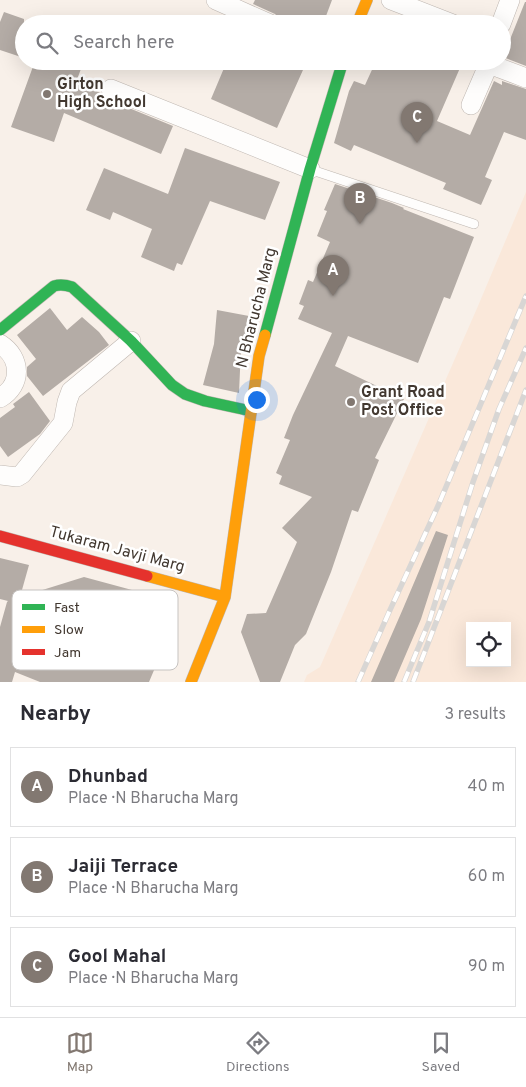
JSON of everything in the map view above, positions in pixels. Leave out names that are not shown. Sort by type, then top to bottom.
[{"type":"street","points":[[216,0],[250,15]]},
{"type":"street","points":[[361,15],[366,0]]},
{"type":"street","points":[[391,0],[430,15]]},
{"type":"street","points":[[504,15],[510,0]]},
{"type":"street","name":"N Bharucha Marg","points":[[191,682],[224,597],[259,356],[310,169],[340,70]]},
{"type":"street","points":[[471,105],[486,70]]},
{"type":"street","points":[[508,70],[526,78]]},
{"type":"street","points":[[111,89],[310,169]]},
{"type":"street","points":[[0,330],[54,286],[60,284],[72,286],[131,341],[172,385],[185,394],[205,402],[251,411]]},
{"type":"street","points":[[0,475],[16,477],[22,474],[63,424],[71,391],[131,341]]},
{"type":"street","points":[[0,344],[7,348],[14,359],[17,372],[14,384],[0,398]]},
{"type":"street","name":"Tukaram Javji Marg","points":[[0,536],[224,597]]},
{"type":"lane","points":[[310,169],[474,224]]},
{"type":"shaded area","points":[[526,192],[526,682],[304,682],[307,675],[320,667]]},
{"type":"building","points":[[255,0],[332,0],[326,15],[276,15],[253,4]]},
{"type":"building","points":[[526,2],[526,66],[511,60],[511,37]]},
{"type":"building","name":"Girton High School","points":[[4,12],[15,16],[15,55],[0,50],[0,22]]},
{"type":"building","points":[[32,70],[81,70],[76,82],[101,93],[107,99],[173,126],[161,154],[64,113],[54,142],[11,127]]},
{"type":"building","points":[[223,70],[303,70],[277,128],[211,99]]},
{"type":"building","points":[[372,70],[459,70],[437,121],[470,135],[494,81],[502,85],[502,81],[526,89],[526,140],[504,132],[485,177],[492,180],[481,205],[443,189],[446,183],[354,145],[351,151],[334,143],[349,91],[354,81],[365,85]]},
{"type":"building","points":[[185,148],[280,182],[265,220],[210,201],[182,265],[177,263],[174,271],[141,257],[152,229],[113,212],[110,220],[86,210],[104,168],[168,194]]},
{"type":"building","points":[[335,184],[392,203],[474,237],[450,299],[444,297],[418,363],[348,336],[335,366],[404,399],[375,458],[379,460],[358,512],[352,510],[331,572],[306,634],[295,645],[280,682],[260,682],[241,632],[247,614],[266,613],[297,542],[282,528],[312,497],[279,484],[282,476],[276,473],[290,440],[284,438],[293,415],[332,333],[298,319],[304,306],[299,304],[308,280],[313,282],[330,242],[317,236],[327,211],[324,210]]},
{"type":"building","points":[[50,308],[67,330],[82,317],[99,332],[109,345],[43,396],[27,376],[27,367],[36,359],[17,335]]},
{"type":"building","points":[[217,310],[249,316],[246,348],[241,348],[239,393],[203,385],[214,344]]},
{"type":"building","points":[[29,392],[50,421],[40,434],[8,457],[0,446],[0,418],[15,407],[13,404]]},
{"type":"building","points":[[436,531],[448,535],[421,619],[394,682],[371,682],[402,611]]},
{"type":"building","points":[[0,558],[29,565],[22,590],[12,590],[12,670],[154,670],[149,682],[40,682],[15,672],[12,682],[0,682],[0,627],[8,601],[0,599]]},
{"type":"building","points":[[84,577],[132,590],[42,590]]},
{"type":"railway","points":[[358,682],[438,506],[526,296]]},
{"type":"railway","points":[[404,682],[429,622],[473,482],[499,409],[526,348]]},
{"type":"railway","points":[[413,682],[526,390]]},
{"type":"traffic: fast","points":[[265,335],[310,169],[340,70]]},
{"type":"traffic: fast","points":[[0,330],[54,286],[72,287],[131,341],[172,385],[185,394],[205,401],[251,411]]},
{"type":"traffic: slow","points":[[361,15],[367,0]]},
{"type":"traffic: slow","points":[[191,682],[225,597],[259,356],[265,335]]},
{"type":"traffic: slow","points":[[147,576],[225,597]]},
{"type":"traffic: jam","points":[[0,536],[147,576]]},
{"type":"place","name":"Girton High School","points":[[47,94]]},
{"type":"place","name":"Gool Mahal","points":[[417,143]]},
{"type":"place","name":"Jaiji Terrace","points":[[360,224]]},
{"type":"place","name":"Dhunbad","points":[[333,296]]},
{"type":"place","name":"Grant Road Post Office","points":[[351,402]]}]
